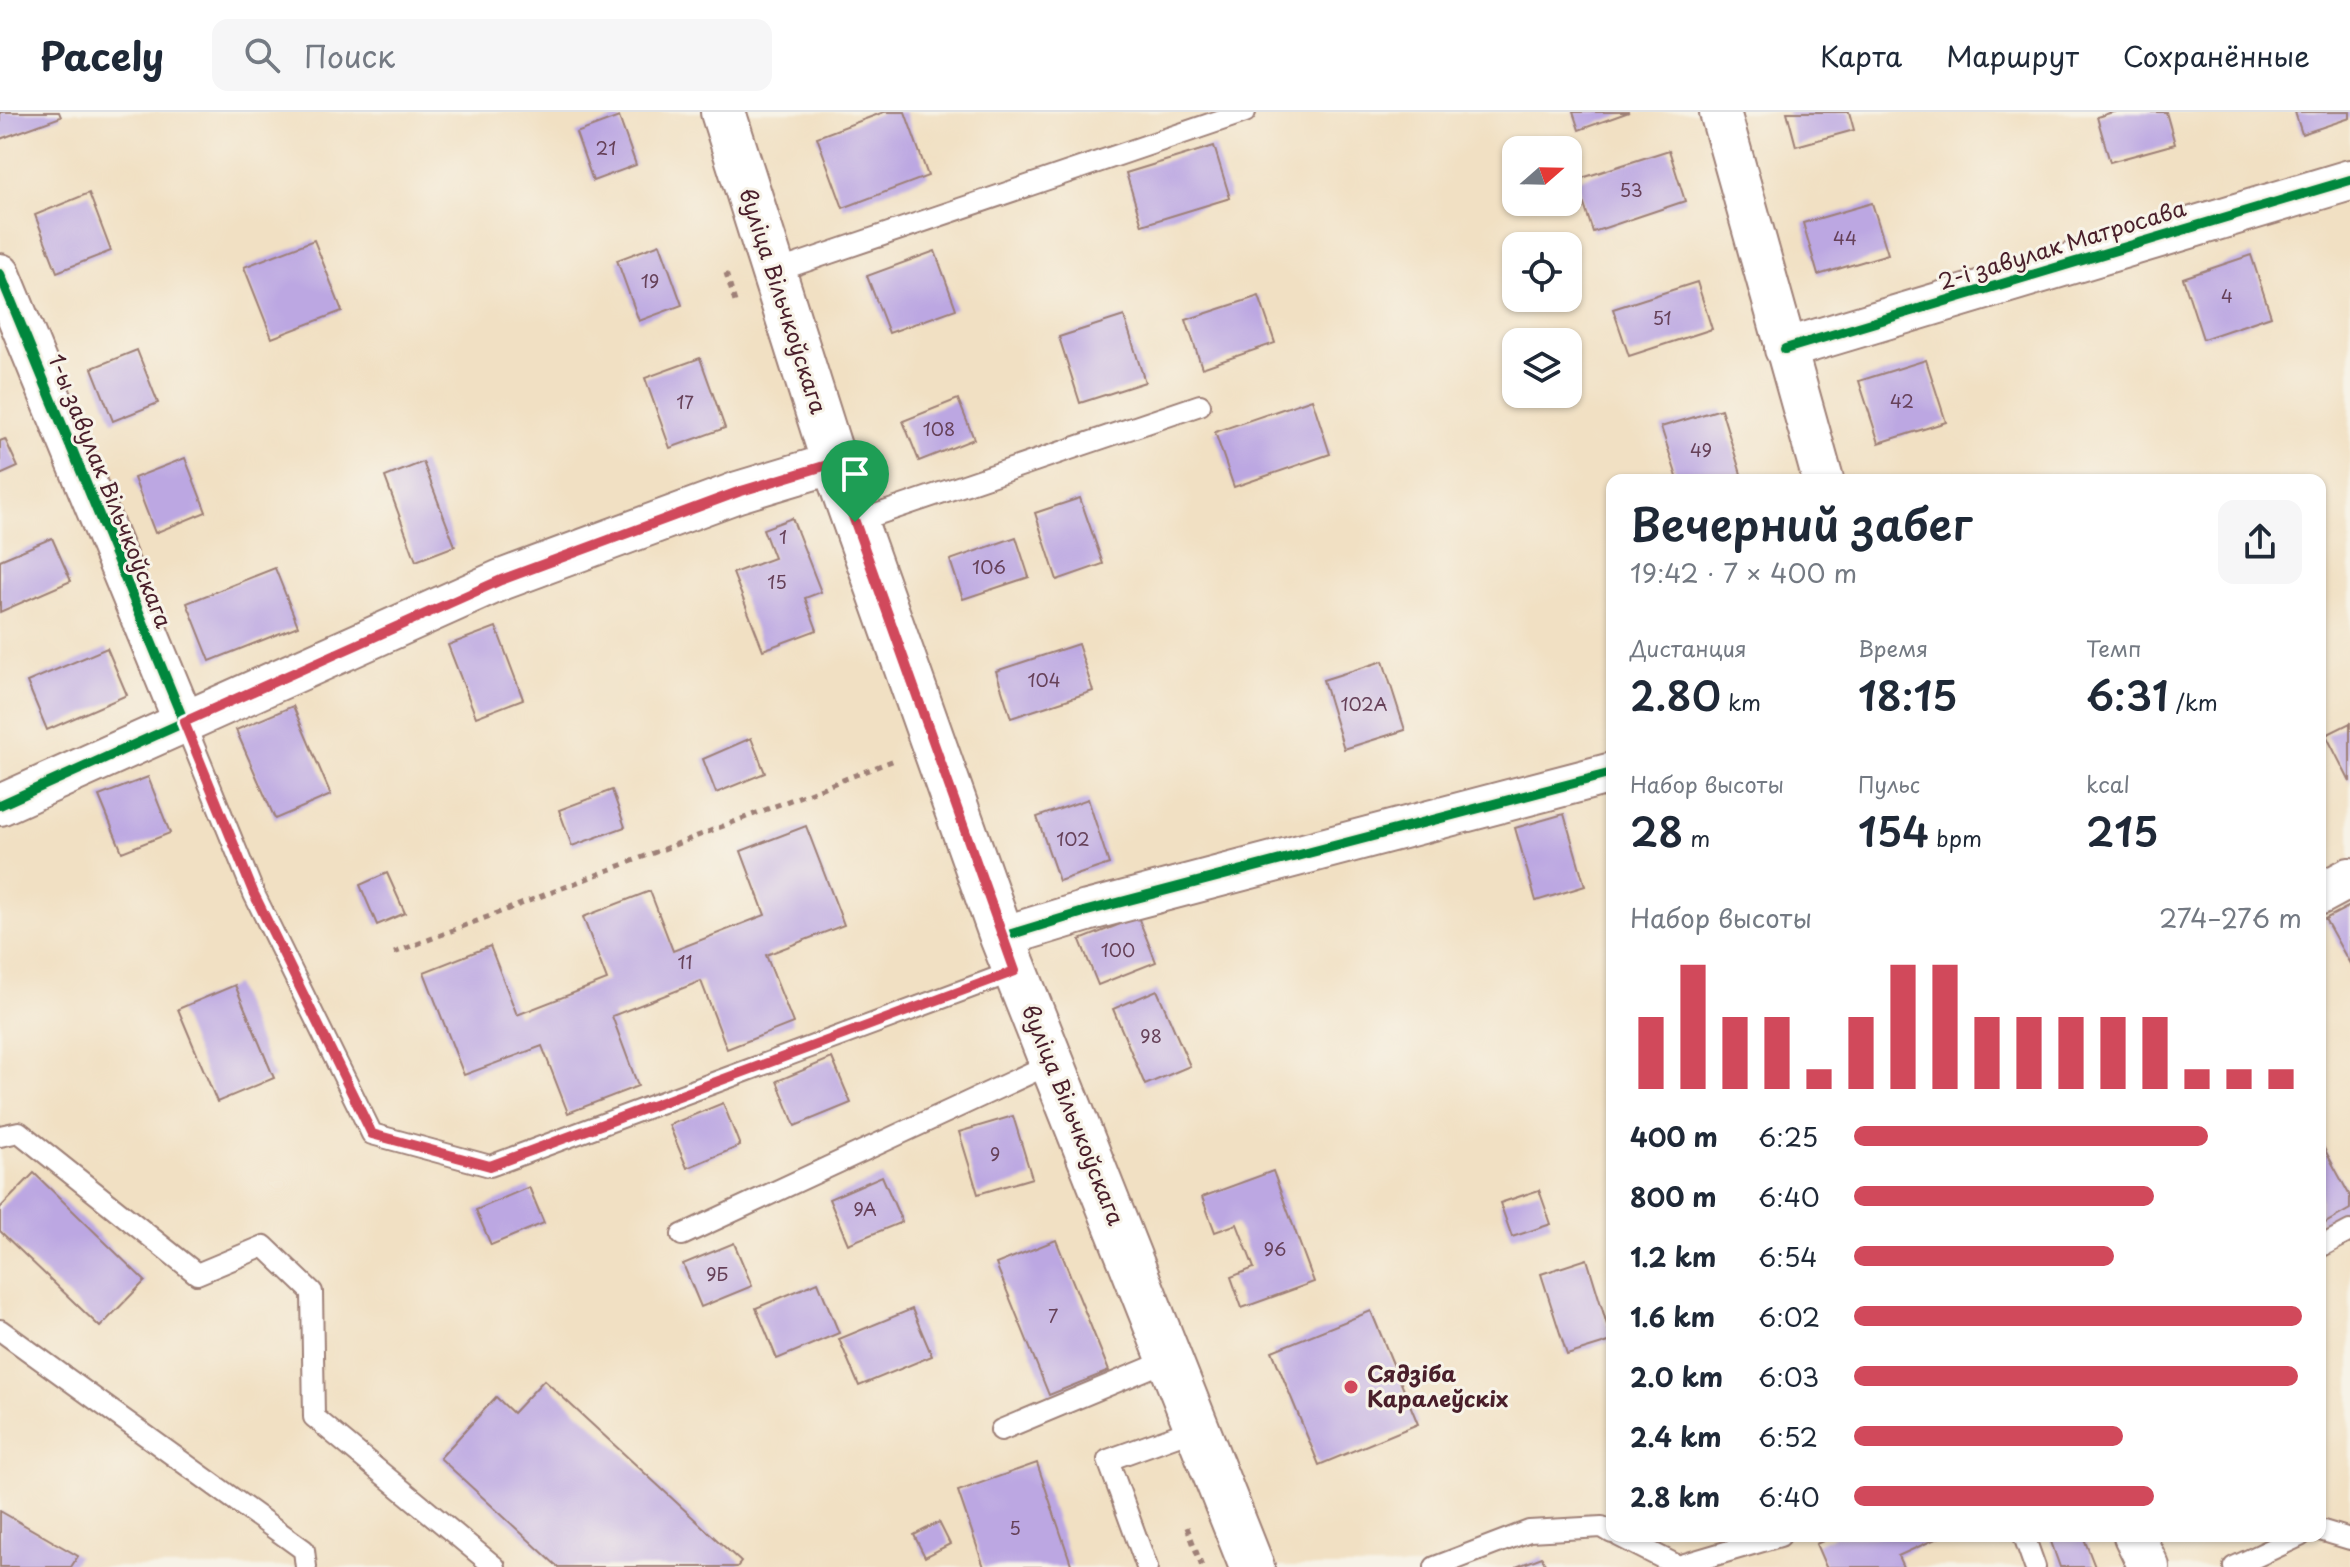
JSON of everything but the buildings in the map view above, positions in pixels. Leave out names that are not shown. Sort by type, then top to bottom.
[{"type":"main road","name":"вуліца Вільчкоўскага","points":[[723,112],[834,463],[1009,954],[1252,1567]]},
{"type":"street","points":[[1720,112],[1821,474]]},
{"type":"street","name":"2-і завулак Матросава","points":[[1785,349],[2350,180]]},
{"type":"street","name":"1-ы завулак Вільчкоўскага","points":[[0,274],[184,722]]},
{"type":"street","points":[[0,805],[501,580],[738,492],[834,463]]},
{"type":"street","points":[[1009,954],[1087,911],[1606,775]]},
{"type":"street","points":[[2326,891],[2350,878]]},
{"type":"street","points":[[2137,1542],[2149,1567]]},
{"type":"lane","points":[[774,272],[1245,112]]},
{"type":"lane","points":[[855,522],[1200,405]]},
{"type":"lane","points":[[184,722],[254,894],[372,1134],[490,1166],[1009,954]]},
{"type":"lane","points":[[682,1235],[1052,1063]]},
{"type":"lane","points":[[0,1136],[19,1132],[197,1274],[264,1246],[312,1292],[314,1417],[495,1567]]},
{"type":"lane","points":[[2326,1244],[2350,1231]]},
{"type":"lane","points":[[0,1330],[304,1550],[306,1567]]},
{"type":"lane","points":[[1001,1430],[1171,1359]]},
{"type":"lane","points":[[1147,1567],[1108,1460],[1197,1428]]},
{"type":"lane","points":[[1435,1567],[1529,1531],[1602,1527],[1606,1529]]},
{"type":"lane","points":[[2326,1532],[2350,1539]]},
{"type":"lane","points":[[1631,1542],[1678,1566],[1760,1542]]},
{"type":"lane","points":[[2026,1542],[2035,1567]]},
{"type":"lane","points":[[2234,1567],[2287,1542]]},
{"type":"path","points":[[394,953],[898,759]]},
{"type":"cycle path","points":[[1785,349],[2350,180]]},
{"type":"cycle path","points":[[0,274],[184,722]]},
{"type":"cycle path","points":[[0,805],[501,580],[738,492],[834,463]]},
{"type":"cycle path","points":[[1002,937],[1087,911],[1606,775]]},
{"type":"place","name":"Сядзіба Каралеўскіх","points":[[1351,1387]]},
{"type":"route","points":[[834,463],[855,522],[1015,971],[490,1166],[372,1134],[254,894],[184,722],[501,580],[738,492],[834,463]]}]
